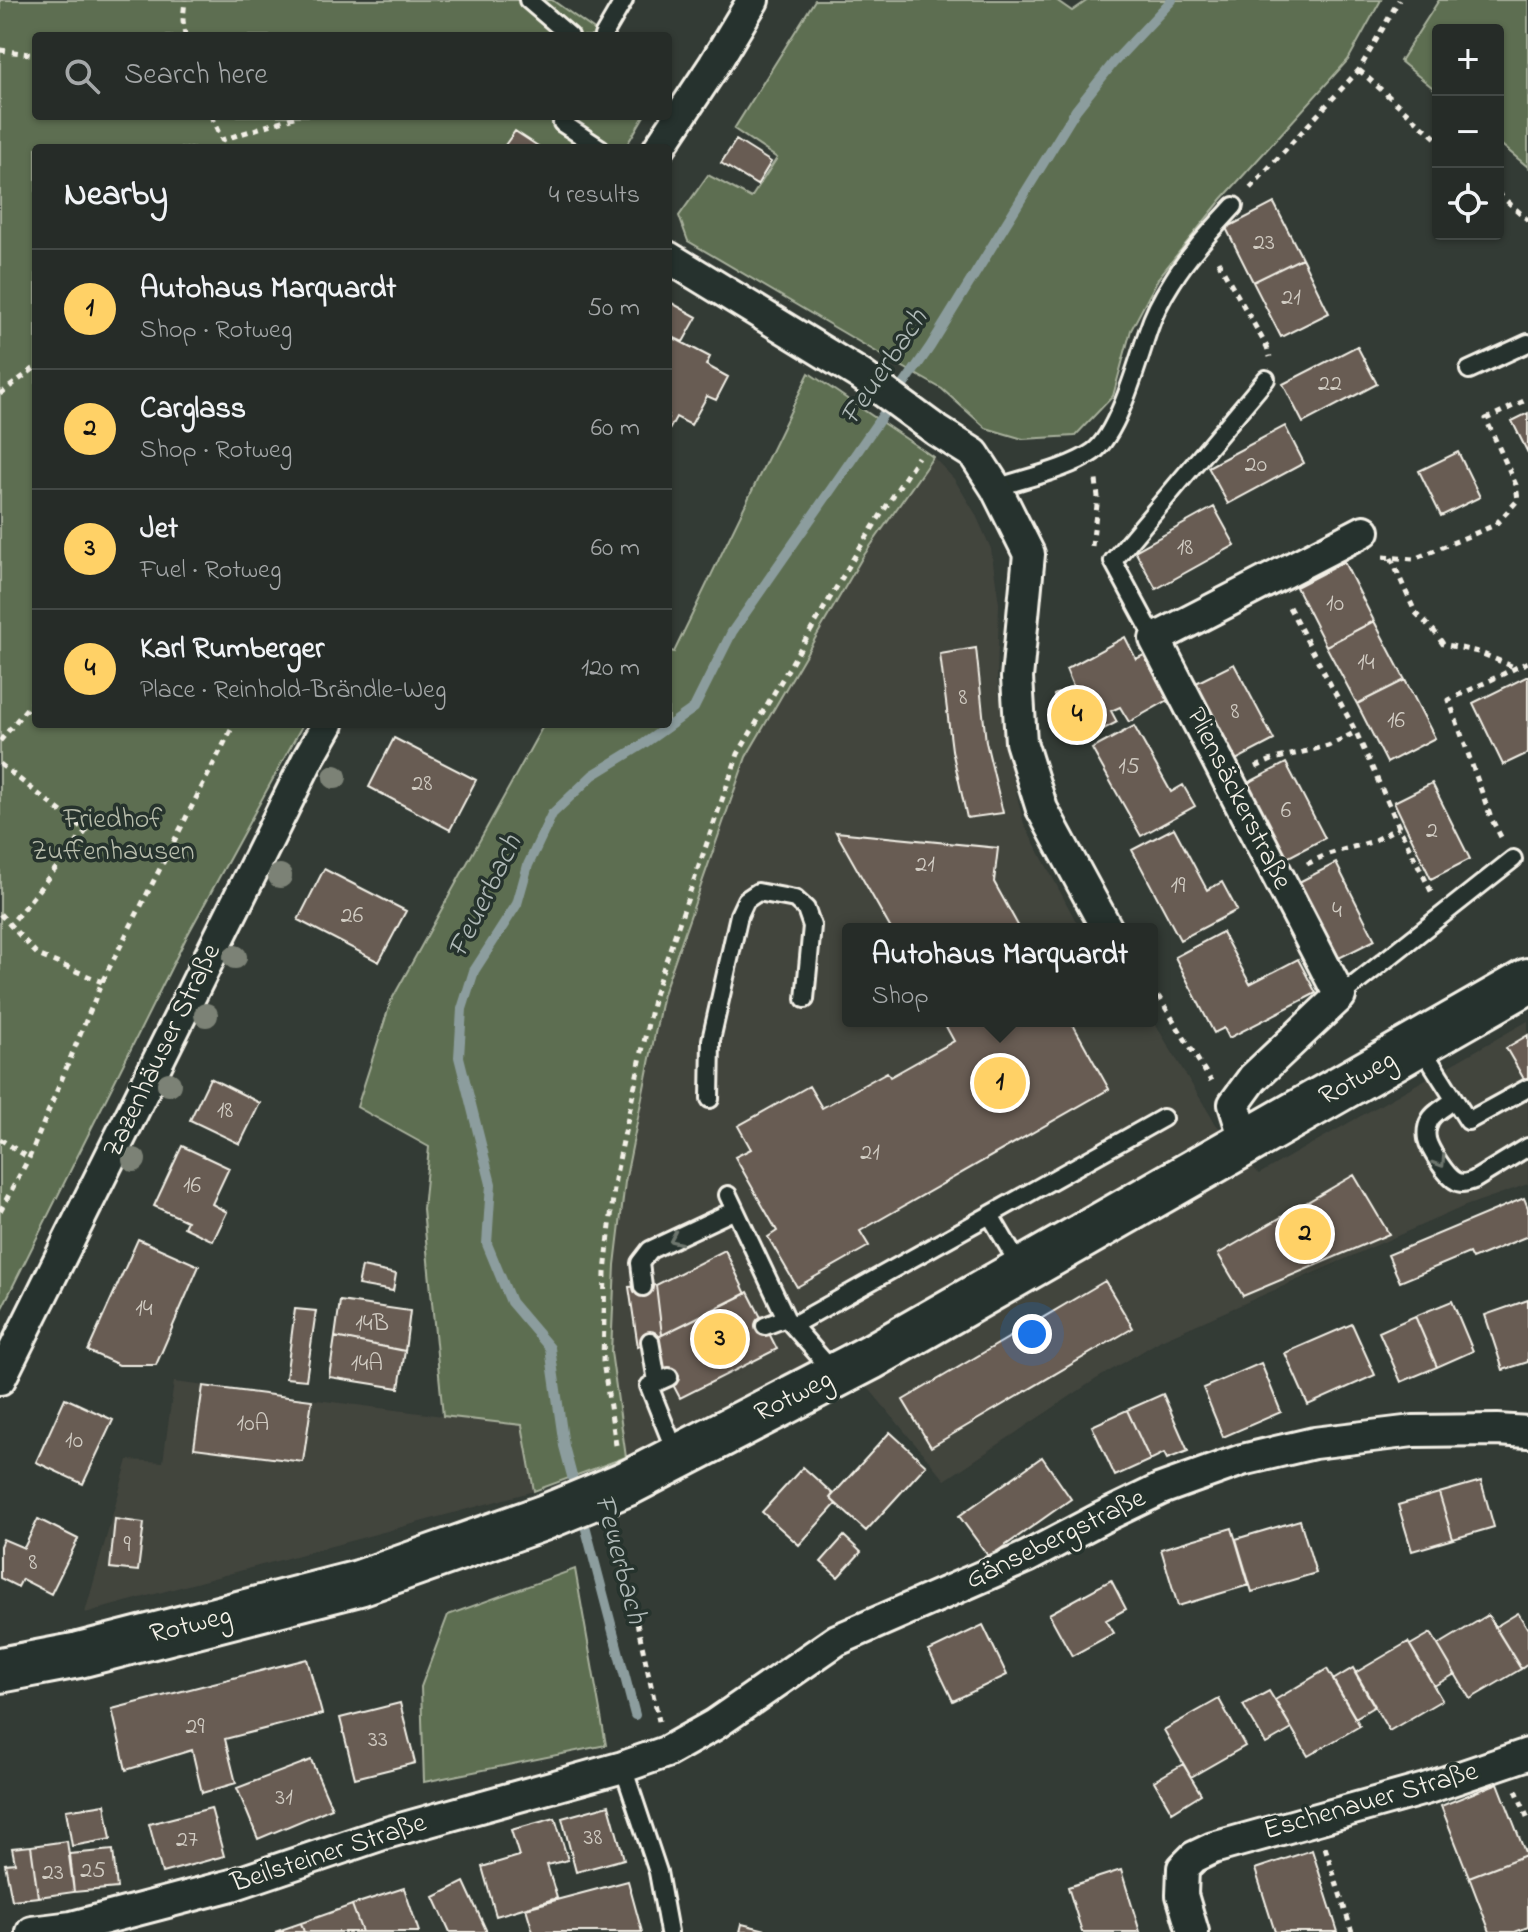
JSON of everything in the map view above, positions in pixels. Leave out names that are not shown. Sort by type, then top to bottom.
[{"type":"main road","name":"Rotweg","points":[[0,1670],[79,1655],[359,1583],[543,1518],[622,1486],[837,1376],[1023,1271],[1240,1123],[1419,1044],[1528,981]]},
{"type":"street","points":[[662,144],[753,0]]},
{"type":"street","points":[[672,259],[861,375],[974,454],[996,488],[1029,554],[1017,678],[1021,742],[1042,809],[1104,923]]},
{"type":"street","points":[[1155,639],[1352,537]]},
{"type":"street","name":"Pliensäckerstraße","points":[[1155,639],[1340,996]]},
{"type":"street","name":"Zazenhäuser Straße","points":[[0,1379],[326,728]]},
{"type":"street","points":[[1240,1123],[1253,1078],[1340,996]]},
{"type":"street","name":"Gänsebergstraße","points":[[623,1767],[666,1752],[714,1725],[837,1640],[1027,1557],[1161,1489],[1242,1460],[1314,1443],[1413,1431],[1528,1432]]},
{"type":"street","name":"Eschenauer Straße","points":[[1193,1932],[1182,1895],[1183,1868],[1194,1857],[1213,1848],[1425,1789],[1528,1754]]},
{"type":"street","name":"Beilsteiner Straße","points":[[32,1932],[72,1930],[232,1885],[386,1833],[623,1767]]},
{"type":"lane","points":[[528,0],[565,32]]},
{"type":"lane","points":[[605,32],[624,0]]},
{"type":"lane","points":[[564,120],[562,123],[594,144]]},
{"type":"lane","points":[[996,488],[1073,463],[1105,441],[1136,373],[1149,328],[1171,282],[1234,206]]},
{"type":"lane","points":[[1469,370],[1528,343]]},
{"type":"lane","points":[[1155,639],[1113,561],[1266,379]]},
{"type":"lane","points":[[1340,996],[1513,859]]},
{"type":"lane","points":[[710,1099],[711,1040],[739,915],[746,900],[758,892],[795,899],[806,909],[812,926],[805,999]]},
{"type":"lane","points":[[1419,1044],[1468,1121],[1528,1088]]},
{"type":"lane","points":[[1454,1100],[1431,1117],[1427,1140],[1447,1174],[1456,1181],[1467,1183],[1474,1180],[1528,1147]]},
{"type":"lane","points":[[765,1326],[789,1322],[1163,1118]]},
{"type":"lane","points":[[643,1287],[640,1263],[650,1250],[731,1203],[789,1322],[837,1376]]},
{"type":"lane","points":[[990,1215],[1023,1271]]},
{"type":"lane","points":[[650,1341],[663,1379],[649,1386],[678,1457]]},
{"type":"lane","points":[[623,1767],[658,1872],[669,1932]]},
{"type":"path","points":[[184,32],[185,0]]},
{"type":"path","points":[[1234,206],[1359,70],[1399,0]]},
{"type":"path","points":[[0,50],[32,54]]},
{"type":"path","points":[[1359,70],[1432,135]]},
{"type":"path","points":[[213,120],[222,140]]},
{"type":"path","points":[[219,144],[222,140],[284,120]]},
{"type":"path","points":[[1504,198],[1528,220]]},
{"type":"path","points":[[1202,241],[1219,262],[1267,347],[1274,367],[1266,379]]},
{"type":"path","points":[[0,394],[32,370]]},
{"type":"path","points":[[1352,537],[1369,556],[1414,559],[1495,525],[1518,500],[1516,485],[1486,419],[1528,399]]},
{"type":"path","points":[[1091,559],[1098,497],[1093,452]]},
{"type":"path","points":[[1391,558],[1415,612],[1443,644],[1478,652],[1515,668]]},
{"type":"path","points":[[1273,578],[1356,732],[1443,915]]},
{"type":"path","points":[[1491,818],[1449,700],[1528,662]]},
{"type":"path","points":[[0,741],[32,702]]},
{"type":"path","points":[[0,1211],[29,1158],[102,982],[232,728]]},
{"type":"path","points":[[1229,780],[1274,759],[1328,746],[1356,732]]},
{"type":"path","points":[[0,764],[86,831],[10,925]]},
{"type":"path","points":[[1280,879],[1328,854],[1371,842],[1399,827]]},
{"type":"path","points":[[0,914],[38,955],[102,982]]},
{"type":"path","points":[[1158,996],[1240,1123]]},
{"type":"path","points":[[0,1139],[29,1158]]},
{"type":"path","points":[[622,1486],[639,1516],[615,1529],[666,1752]]},
{"type":"path","points":[[1324,1845],[1352,1932]]},
{"type":"shaded area","points":[[933,457],[954,479],[975,513],[991,549],[999,603],[997,677],[1007,754],[1024,824],[1077,923],[842,923],[842,1027],[1157,1027],[1215,1123],[1259,1174],[1528,1021],[1528,1184],[1465,1206],[1161,1340],[1093,1381],[945,1480],[861,1379],[841,1343],[739,1400],[626,1457],[611,1352],[615,1265],[625,1182],[663,994],[746,757],[862,558]]},
{"type":"shaded area","points":[[174,1382],[522,1425],[534,1491],[85,1613],[128,1460],[163,1462]]},
{"type":"green space","name":"Friedhof Zuffenhausen","points":[[0,0],[552,0],[597,32],[32,32],[32,120],[642,120],[627,144],[32,144],[32,728],[301,728],[187,936],[0,1312]]},
{"type":"green space","points":[[815,0],[1056,0],[1072,11],[1088,0],[1381,0],[1348,60],[1222,199],[1159,277],[1131,330],[1113,396],[1075,436],[1023,439],[986,428],[942,389],[688,241],[679,216],[708,175],[751,198],[777,158],[734,129]]},
{"type":"green space","points":[[1439,0],[1528,0],[1528,167],[1504,147],[1504,24],[1432,24],[1432,87],[1400,61]]},
{"type":"green space","points":[[809,373],[933,457],[862,558],[746,757],[663,994],[625,1182],[615,1265],[611,1352],[626,1457],[534,1491],[522,1425],[443,1416],[423,1209],[429,1147],[357,1107],[391,1001],[542,728],[672,728],[674,652]]},
{"type":"green space","points":[[575,1569],[606,1745],[424,1782],[421,1687],[448,1615]]},
{"type":"building","points":[[515,131],[535,144],[506,144]]},
{"type":"building","points":[[736,140],[771,162],[757,185],[721,163]]},
{"type":"building","points":[[1274,203],[1302,258],[1253,282],[1226,228]]},
{"type":"building","points":[[1302,258],[1329,313],[1281,337],[1253,282]]},
{"type":"building","points":[[672,303],[697,317],[683,342],[672,337]]},
{"type":"building","points":[[672,337],[710,357],[706,365],[728,377],[716,400],[707,396],[691,425],[676,417],[672,424]]},
{"type":"building","points":[[1357,346],[1377,384],[1303,423],[1283,384]]},
{"type":"building","points":[[1528,413],[1528,453],[1512,421]]},
{"type":"building","points":[[1285,426],[1304,463],[1228,504],[1208,467]]},
{"type":"building","points":[[1458,452],[1480,497],[1441,516],[1419,471]]},
{"type":"building","points":[[1214,507],[1235,545],[1156,589],[1135,551]]},
{"type":"building","points":[[1344,562],[1374,621],[1326,646],[1296,587]]},
{"type":"building","points":[[1374,621],[1405,680],[1357,704],[1326,646]]},
{"type":"building","points":[[1125,637],[1136,659],[1144,655],[1168,700],[1129,722],[1120,707],[1111,711],[1117,722],[1100,731],[1093,717],[1056,705],[1054,695],[1073,686],[1066,669]]},
{"type":"building","points":[[976,648],[986,742],[1003,813],[967,818],[952,750],[940,654]]},
{"type":"building","points":[[1234,664],[1274,740],[1236,760],[1196,683]]},
{"type":"building","points":[[1528,676],[1528,753],[1503,765],[1473,703]]},
{"type":"building","points":[[1405,680],[1435,738],[1387,763],[1357,704]]},
{"type":"building","points":[[1134,726],[1171,792],[1183,785],[1195,806],[1141,836],[1092,749]]},
{"type":"building","points":[[394,738],[476,780],[450,830],[369,787]]},
{"type":"building","points":[[1286,763],[1325,838],[1285,859],[1246,784]]},
{"type":"building","points":[[1432,783],[1470,859],[1431,879],[1394,802]]},
{"type":"building","points":[[1174,828],[1207,890],[1222,882],[1237,910],[1180,940],[1132,850]]},
{"type":"building","points":[[836,832],[998,848],[994,882],[1017,923],[888,923]]},
{"type":"building","points":[[1336,863],[1375,940],[1339,958],[1299,882]]},
{"type":"building","points":[[324,869],[406,911],[379,962],[298,920]]},
{"type":"building","points":[[1222,932],[1250,984],[1298,959],[1316,993],[1229,1038],[1224,1028],[1214,1033],[1175,957]]},
{"type":"building","points":[[946,1027],[1074,1027],[1109,1089],[860,1231],[869,1246],[797,1287],[768,1237],[777,1231],[735,1157],[751,1149],[738,1126],[809,1086],[822,1108],[887,1072],[890,1077],[954,1041]]},
{"type":"building","points":[[1528,1035],[1528,1086],[1506,1048]]},
{"type":"building","points":[[210,1078],[260,1103],[240,1144],[190,1120]]},
{"type":"building","points":[[182,1146],[229,1168],[212,1204],[227,1212],[213,1241],[184,1227],[187,1221],[154,1206]]},
{"type":"building","points":[[1354,1175],[1389,1234],[1243,1296],[1218,1254]]},
{"type":"building","points":[[1524,1198],[1528,1208],[1528,1236],[1472,1259],[1469,1253],[1400,1282],[1388,1255]]},
{"type":"building","points":[[138,1239],[199,1266],[156,1365],[119,1365],[88,1351]]},
{"type":"building","points":[[725,1250],[746,1294],[662,1335],[656,1285]]},
{"type":"building","points":[[362,1267],[396,1274],[393,1291],[358,1285]]},
{"type":"building","points":[[1105,1281],[1133,1328],[931,1447],[903,1400]]},
{"type":"building","points":[[656,1285],[662,1335],[638,1347],[629,1287]]},
{"type":"building","points":[[748,1292],[777,1349],[680,1398],[650,1341]]},
{"type":"building","points":[[1528,1300],[1528,1362],[1503,1370],[1485,1315]]},
{"type":"building","points":[[340,1301],[410,1311],[405,1351],[335,1337]]},
{"type":"building","points":[[1452,1301],[1473,1351],[1437,1367],[1415,1316]]},
{"type":"building","points":[[295,1309],[316,1311],[306,1380],[286,1378]]},
{"type":"building","points":[[1415,1316],[1437,1367],[1401,1382],[1379,1332]]},
{"type":"building","points":[[1352,1324],[1375,1375],[1308,1405],[1285,1353]]},
{"type":"building","points":[[335,1337],[405,1351],[399,1388],[329,1377]]},
{"type":"building","points":[[1261,1363],[1281,1412],[1223,1437],[1203,1388]]},
{"type":"building","points":[[203,1386],[312,1400],[303,1462],[194,1448]]},
{"type":"building","points":[[1163,1394],[1188,1451],[1167,1459],[1164,1453],[1150,1460],[1127,1410]]},
{"type":"building","points":[[65,1398],[113,1420],[83,1484],[36,1462]]},
{"type":"building","points":[[1127,1410],[1150,1460],[1115,1476],[1092,1426]]},
{"type":"building","points":[[890,1432],[926,1465],[866,1531],[830,1498]]},
{"type":"building","points":[[1042,1457],[1071,1499],[989,1557],[959,1516]]},
{"type":"building","points":[[803,1467],[833,1494],[830,1498],[836,1504],[799,1545],[762,1512]]},
{"type":"building","points":[[1481,1481],[1494,1527],[1453,1539],[1439,1493]]},
{"type":"building","points":[[1439,1493],[1453,1539],[1412,1551],[1398,1505]]},
{"type":"building","points":[[38,1519],[78,1539],[51,1594],[22,1579],[18,1587],[0,1578],[0,1546],[3,1539],[24,1548]]},
{"type":"building","points":[[115,1519],[144,1523],[138,1571],[110,1568]]},
{"type":"building","points":[[1300,1520],[1316,1573],[1252,1592],[1236,1539]]},
{"type":"building","points":[[1232,1528],[1249,1585],[1178,1606],[1161,1549]]},
{"type":"building","points":[[844,1536],[861,1552],[838,1577],[821,1562]]},
{"type":"building","points":[[1111,1580],[1126,1609],[1106,1620],[1114,1633],[1072,1656],[1049,1614]]},
{"type":"building","points":[[1518,1613],[1528,1629],[1528,1664],[1521,1669],[1495,1627]]},
{"type":"building","points":[[1488,1615],[1521,1669],[1470,1699],[1438,1645]]},
{"type":"building","points":[[983,1625],[1007,1675],[953,1701],[929,1651]]},
{"type":"building","points":[[1431,1633],[1455,1674],[1434,1686],[1410,1645]]},
{"type":"building","points":[[1408,1642],[1442,1700],[1389,1731],[1355,1673]]},
{"type":"building","points":[[307,1659],[322,1714],[225,1739],[236,1783],[202,1793],[192,1750],[126,1770],[112,1709]]},
{"type":"building","points":[[1353,1668],[1375,1706],[1355,1718],[1333,1680]]},
{"type":"building","points":[[1327,1669],[1360,1726],[1308,1756],[1275,1700]]},
{"type":"building","points":[[1269,1691],[1292,1729],[1266,1744],[1243,1705]]},
{"type":"building","points":[[1219,1699],[1245,1746],[1191,1777],[1164,1730]]},
{"type":"building","points":[[400,1703],[415,1763],[355,1778],[340,1718]]},
{"type":"building","points":[[311,1760],[332,1808],[258,1839],[237,1788]]},
{"type":"building","points":[[1183,1764],[1201,1794],[1172,1812],[1154,1781]]},
{"type":"building","points":[[1498,1783],[1526,1855],[1469,1877],[1441,1806]]},
{"type":"building","points":[[105,1804],[111,1839],[72,1846],[66,1810]]},
{"type":"building","points":[[609,1805],[624,1859],[576,1872],[562,1818]]},
{"type":"building","points":[[211,1808],[224,1856],[162,1873],[149,1824]]},
{"type":"building","points":[[555,1818],[568,1860],[547,1865],[557,1898],[496,1916],[482,1867],[519,1856],[511,1830]]},
{"type":"building","points":[[67,1841],[74,1892],[38,1897],[31,1846]]},
{"type":"building","points":[[31,1846],[38,1897],[12,1900],[5,1864],[15,1863],[12,1848]]},
{"type":"building","points":[[113,1850],[117,1888],[74,1892],[70,1854]]},
{"type":"building","points":[[1312,1850],[1338,1932],[1275,1932],[1255,1869]]},
{"type":"building","points":[[1526,1855],[1528,1927],[1515,1932],[1490,1932],[1469,1877]]},
{"type":"building","points":[[1121,1870],[1140,1932],[1082,1932],[1068,1887]]},
{"type":"building","points":[[628,1881],[642,1932],[533,1932],[526,1908]]},
{"type":"building","points":[[464,1882],[487,1932],[450,1932],[434,1897]]},
{"type":"building","points":[[404,1888],[419,1932],[362,1932],[352,1905]]},
{"type":"building","points":[[352,1905],[362,1932],[304,1932],[301,1923]]},
{"type":"building","points":[[301,1923],[304,1932],[275,1932]]},
{"type":"building","points":[[742,1924],[774,1932],[740,1932]]},
{"type":"waterway","name":"Feuerbach","points":[[672,724],[694,708],[732,632],[930,347],[1076,110],[1114,62],[1172,0]]},
{"type":"waterway","name":"Feuerbach","points":[[577,1495],[564,1446],[550,1348],[511,1302],[487,1244],[491,1184],[459,1057],[462,1009],[474,971],[517,904],[528,865],[552,814],[593,775],[666,728]]},
{"type":"waterway","name":"Feuerbach","points":[[582,1514],[635,1715]]},
{"type":"place","name":"Karl Rumberger","points":[[1077,715]]},
{"type":"place","name":"Autohaus Marquardt","points":[[1000,1083]]},
{"type":"place","name":"Carglass","points":[[1305,1234]]},
{"type":"place","name":"Jet","points":[[720,1339]]}]
